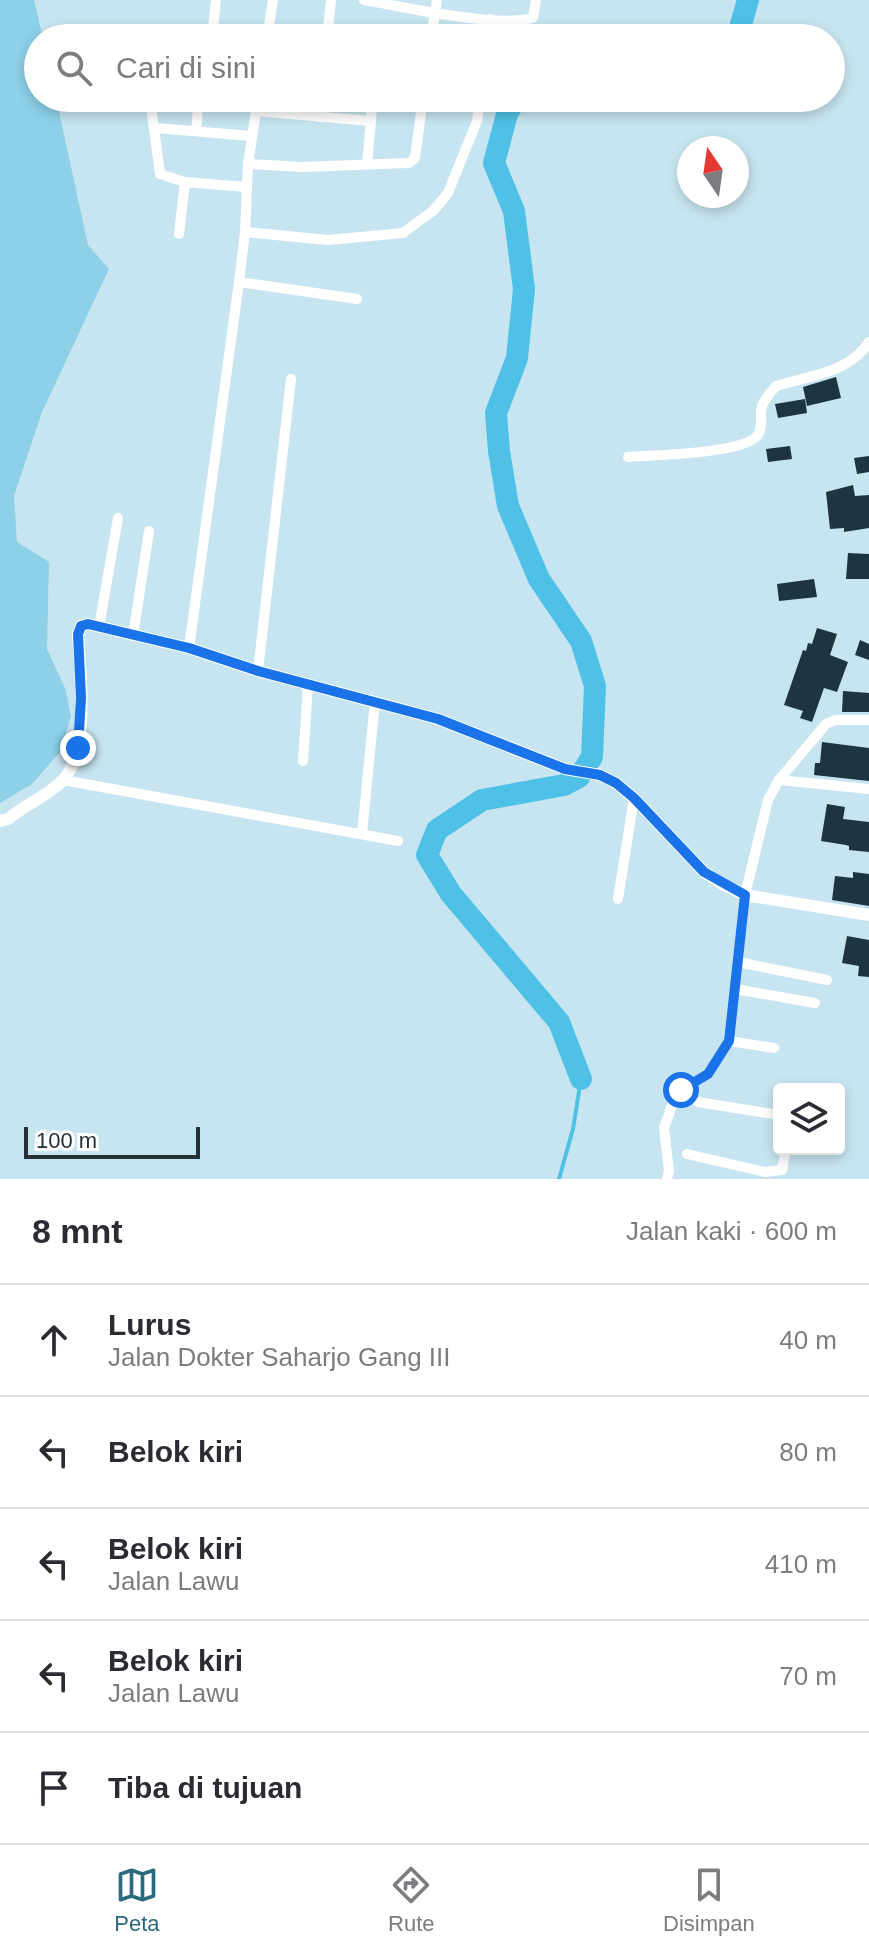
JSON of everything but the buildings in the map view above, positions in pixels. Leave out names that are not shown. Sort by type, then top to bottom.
[{"type":"street","points":[[213,24],[216,0]]},
{"type":"street","points":[[269,24],[273,0]]},
{"type":"street","points":[[328,24],[331,0]]},
{"type":"street","points":[[364,0],[490,19],[531,19],[536,0]]},
{"type":"street","points":[[433,24],[437,0]]},
{"type":"street","points":[[489,24],[490,19]]},
{"type":"street","points":[[153,112],[160,174],[185,182],[246,187]]},
{"type":"street","points":[[196,131],[198,112]]},
{"type":"street","points":[[189,648],[239,282],[248,164],[256,112]]},
{"type":"street","points":[[266,112],[370,121]]},
{"type":"street","points":[[318,117],[319,112]]},
{"type":"street","points":[[367,164],[371,112]]},
{"type":"street","points":[[248,164],[302,167],[413,162],[421,112]]},
{"type":"street","points":[[245,232],[328,240],[403,233],[434,210],[448,193],[478,112]]},
{"type":"street","points":[[156,128],[251,136]]},
{"type":"street","points":[[179,234],[185,182]]},
{"type":"street","points":[[239,282],[357,299]]},
{"type":"street","points":[[628,457],[694,453],[743,444],[757,436],[762,424],[761,408],[776,386],[829,373],[860,355],[869,342]]},
{"type":"street","points":[[258,671],[291,379]]},
{"type":"street","points":[[99,627],[118,518]]},
{"type":"street","points":[[133,636],[149,531]]},
{"type":"street","points":[[0,821],[8,819],[63,780],[73,764],[78,748],[81,698],[78,634],[81,626],[88,624],[189,648],[258,671],[464,727],[565,769],[600,775],[634,798],[704,872],[745,895],[869,915]]},
{"type":"street","points":[[303,761],[308,685]]},
{"type":"street","points":[[362,834],[375,701]]},
{"type":"street","points":[[667,1179],[669,1171],[664,1128],[675,1097],[708,1074],[729,1041],[745,895],[768,800],[779,780],[826,724],[835,720],[869,720]]},
{"type":"street","points":[[63,780],[398,841]]},
{"type":"street","points":[[779,780],[869,789]]},
{"type":"street","points":[[618,899],[634,798]]},
{"type":"street","points":[[738,962],[827,980]]},
{"type":"street","points":[[735,989],[815,1003]]},
{"type":"street","points":[[729,1041],[774,1048]]},
{"type":"street","points":[[698,1102],[773,1114]]},
{"type":"street","points":[[687,1154],[765,1175],[782,1170],[785,1155]]},
{"type":"shaded area","points":[[0,0],[34,0],[40,24],[24,24],[24,112],[59,112],[88,245],[109,269],[42,412],[14,496],[17,542],[49,562],[47,649],[65,688],[71,716],[61,751],[32,784],[0,803]]},
{"type":"waterway","points":[[741,24],[748,0]]},
{"type":"waterway","points":[[508,112],[494,163],[514,211],[524,289],[517,358],[496,413],[499,451],[508,506],[539,579],[581,641],[595,686],[592,757],[579,777],[564,785],[482,800],[437,830],[427,855],[451,894],[559,1022],[581,1079]]},
{"type":"waterway","points":[[559,1179],[573,1129],[581,1079]]},
{"type":"route","points":[[78,748],[81,698],[78,634],[81,626],[88,624],[189,648],[258,671],[438,719],[565,769],[600,775],[616,783],[670,833],[704,872],[745,895],[729,1041],[708,1074],[681,1090]]}]
